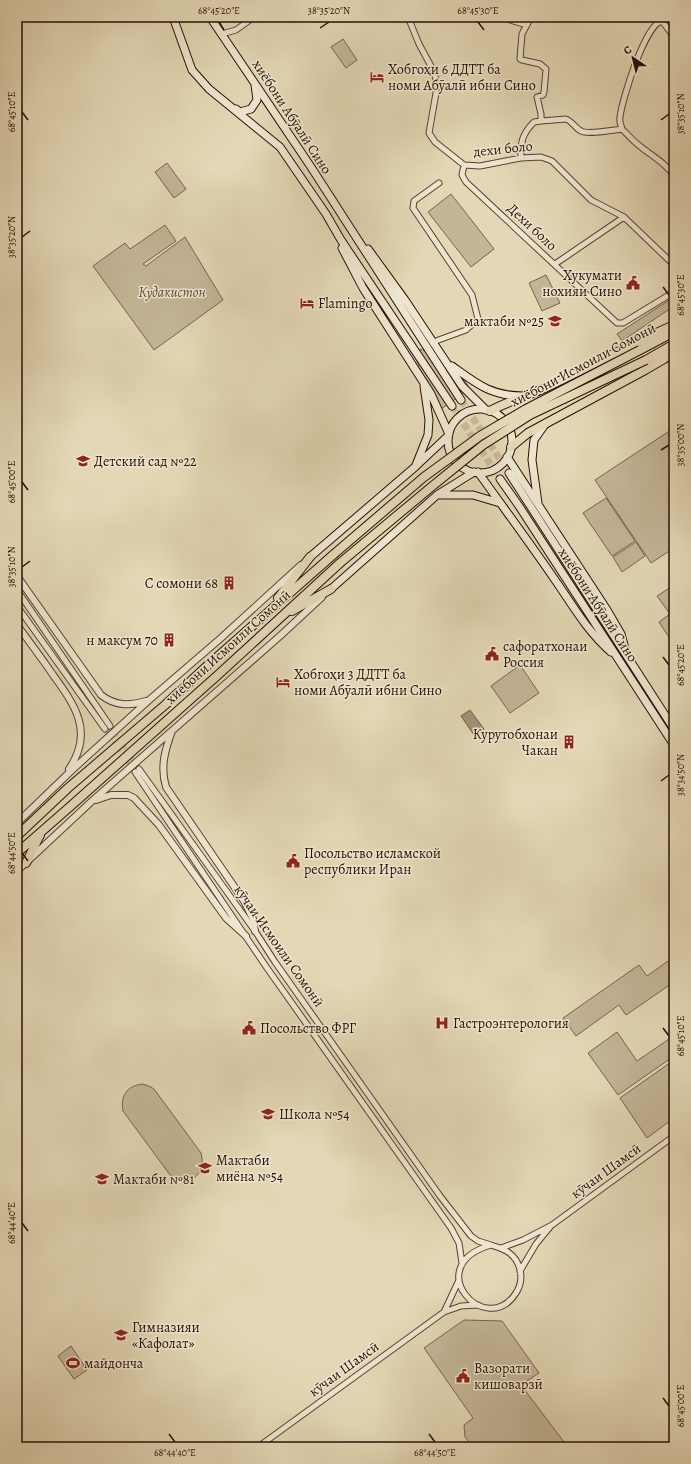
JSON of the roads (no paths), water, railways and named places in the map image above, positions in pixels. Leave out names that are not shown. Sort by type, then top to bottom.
[{"type":"highway","points":[[488,410],[528,396],[644,338],[674,325]]},
{"type":"highway","name":"хиёбони Исмоили Сомонӣ","points":[[17,836],[68,788],[165,705],[334,554],[424,477],[480,436],[526,409],[674,332]]},
{"type":"highway","name":"хиёбони Исмоили Сомонӣ","points":[[17,852],[219,674],[340,563],[483,445],[530,415],[646,360],[674,344]]},
{"type":"highway","points":[[511,447],[528,433],[645,370],[664,359],[674,351]]},
{"type":"highway","points":[[266,614],[310,557]]},
{"type":"highway","points":[[278,619],[330,588]]},
{"type":"highway","points":[[17,829],[33,822]]},
{"type":"highway","points":[[26,863],[42,831]]},
{"type":"main road","name":"хиёбони Абӯалӣ Сино","points":[[173,17],[192,70],[209,89],[280,146],[452,406]]},
{"type":"main road","name":"хиёбони Абӯалӣ Сино","points":[[210,17],[461,400]]},
{"type":"main road","points":[[230,106],[240,112],[251,109],[257,100],[255,84]]},
{"type":"main road","name":"хиёбони Абӯалӣ Сино","points":[[352,232],[366,246],[387,274],[465,389],[488,410]]},
{"type":"main road","name":"хиёбони Абӯалӣ Сино","points":[[341,240],[344,253],[363,288],[424,383],[438,408],[448,435]]},
{"type":"main road","points":[[448,363],[472,381],[494,392],[509,396],[528,396]]},
{"type":"main road","points":[[415,467],[428,435],[429,420],[424,383]]},
{"type":"main road","points":[[488,410],[470,410],[462,414],[451,426],[448,435],[448,444],[454,459],[463,467],[476,472],[487,472],[502,464],[511,447]]},
{"type":"main road","name":"хиёбони Исмоили Сомонӣ","points":[[488,410],[498,415],[505,421],[510,434],[511,447]]},
{"type":"main road","points":[[538,505],[532,460],[534,440],[546,423]]},
{"type":"main road","points":[[310,557],[415,467],[448,435]]},
{"type":"main road","points":[[507,457],[608,610],[621,634],[626,653]]},
{"type":"main road","points":[[330,588],[438,495],[476,472]]},
{"type":"main road","points":[[476,472],[554,578],[584,624],[597,641],[617,658]]},
{"type":"main road","name":"хиёбони Абӯалӣ Сино","points":[[509,473],[674,729]]},
{"type":"main road","name":"хиёбони Абӯалӣ Сино","points":[[500,479],[674,745]]},
{"type":"main road","points":[[438,495],[473,495],[500,503]]},
{"type":"street","points":[[222,34],[236,30],[254,17]]},
{"type":"street","name":"дехи боло","points":[[408,17],[436,79],[436,93],[429,133],[435,142],[464,165],[480,166],[521,158],[541,157],[552,161],[591,200],[624,217],[674,265]]},
{"type":"street","points":[[500,17],[527,25]]},
{"type":"street","points":[[531,17],[522,34],[520,59],[540,64],[546,69],[544,92],[537,97],[541,114],[541,122]]},
{"type":"street","points":[[674,37],[662,21],[652,27],[640,50],[619,119],[622,129],[640,147],[656,157],[670,170],[674,176]]},
{"type":"street","points":[[521,158],[520,142],[529,126],[534,122],[566,119],[569,120],[575,128],[583,132],[622,129]]},
{"type":"street","name":"Дехи боло","points":[[464,165],[462,175],[466,182],[617,323],[623,323],[674,292]]},
{"type":"street","points":[[433,342],[466,330],[478,319],[472,295],[413,208],[414,201],[439,183]]},
{"type":"street","points":[[554,264],[624,217]]},
{"type":"street","points":[[17,823],[62,779],[310,557]]},
{"type":"street","points":[[17,576],[101,695],[118,704],[133,705],[148,701]]},
{"type":"street","points":[[17,871],[92,801],[280,636],[330,588]]},
{"type":"street","points":[[17,590],[108,728],[52,656],[17,606]]},
{"type":"street","points":[[17,624],[77,711],[81,742],[72,766],[62,779]]},
{"type":"street","points":[[173,730],[163,759],[163,776],[166,787],[244,901],[253,919],[255,931]]},
{"type":"street","name":"кӯчаи Исмоили Сомонӣ","points":[[462,1263],[459,1243],[451,1228],[303,1019],[201,870],[137,771],[255,931],[436,1192],[471,1236],[478,1241],[490,1245]]},
{"type":"street","points":[[92,801],[111,795],[128,796],[134,798],[160,825],[226,918],[246,936]]},
{"type":"street","points":[[201,870],[207,865]]},
{"type":"street","points":[[303,1019],[311,1013]]},
{"type":"street","name":"кӯчаи Шамсӣ","points":[[501,1248],[523,1240],[552,1225],[674,1136]]},
{"type":"street","name":"кӯчаи Шамсӣ","points":[[258,1447],[444,1312],[460,1306],[493,1308],[507,1303],[518,1291],[521,1281],[520,1271],[536,1244],[552,1225]]},
{"type":"street","points":[[462,1263],[469,1254],[490,1245],[501,1248],[512,1255],[519,1265],[520,1271]]},
{"type":"street","name":"кӯчаи Шамсӣ","points":[[444,1312],[459,1280],[462,1263]]},
{"type":"street","points":[[459,1280],[465,1295],[470,1301],[478,1306]]},
{"type":"tunnel","points":[[461,400],[509,473]]},
{"type":"tunnel","points":[[452,406],[500,479]]},
{"type":"tunnel","points":[[110,726],[137,766]]},
{"type":"tunnel","points":[[105,729],[133,770]]},
{"type":"place","name":"Хобгоҳи 6 ДДТТ ба номи Абӯалӣ ибни Сино","points":[[377,77]]},
{"type":"place","name":"Хукумати нохияи Сино","points":[[633,283]]},
{"type":"place","name":"Flamingo","points":[[307,303]]},
{"type":"place","name":"мактаби №25","points":[[555,321]]},
{"type":"place","name":"Детский сад №22","points":[[83,461]]},
{"type":"place","name":"С сомони 68","points":[[229,583]]},
{"type":"place","name":"н максум 70","points":[[169,640]]},
{"type":"place","name":"сафоратхонаи Россия","points":[[492,654]]},
{"type":"place","name":"Хобгоҳи 3 ДДТТ ба номи Абӯалӣ ибни Сино","points":[[283,682]]},
{"type":"place","name":"Курутобхонаи Чакан","points":[[569,742]]},
{"type":"place","name":"Посольство исламской республики Иран","points":[[293,861]]},
{"type":"place","name":"Гастроэнтерология","points":[[442,1023]]},
{"type":"place","name":"Посольство ФРГ","points":[[249,1028]]},
{"type":"place","name":"Школа №54","points":[[268,1114]]},
{"type":"place","name":"Мактаби миёна №54","points":[[205,1168]]},
{"type":"place","name":"Мактаби №81","points":[[102,1179]]},
{"type":"place","name":"Гимназияи «Кафолат»","points":[[121,1335]]},
{"type":"place","name":"майдонча","points":[[73,1363]]},
{"type":"place","name":"Вазорати кишоварзӣ","points":[[463,1376]]},
{"type":"park label","name":"Кудакистон","points":[[172,292]]}]
